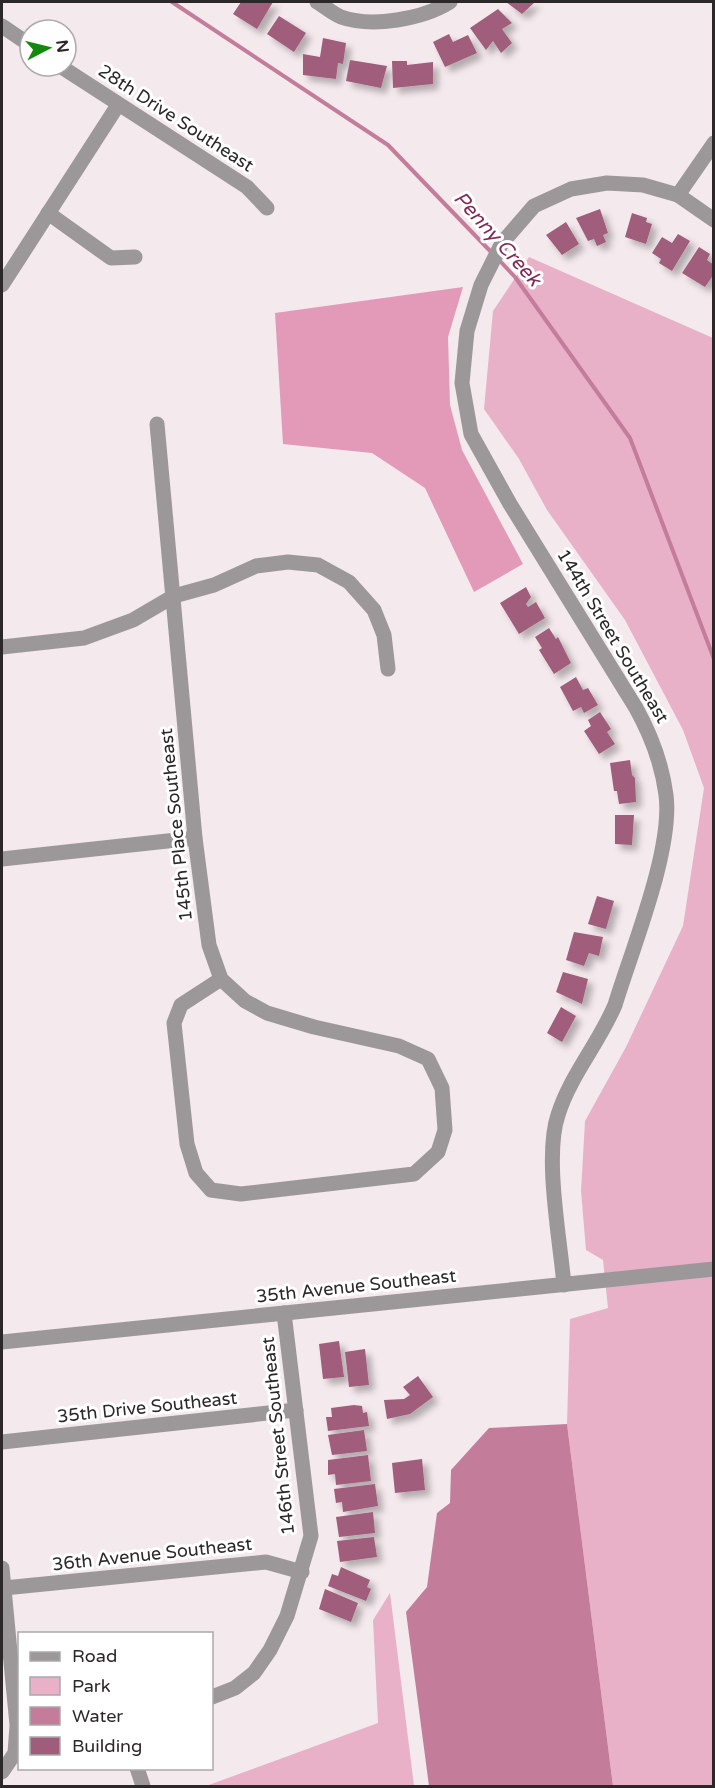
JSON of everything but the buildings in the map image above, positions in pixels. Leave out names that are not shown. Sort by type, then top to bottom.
[{"type":"street","points":[[317,2],[341,17],[377,21],[414,18],[450,2]]},
{"type":"street","points":[[2,26],[18,37]]},
{"type":"street","name":"28th Drive Southeast","points":[[78,78],[247,186],[267,208]]},
{"type":"street","points":[[2,285],[118,105]]},
{"type":"street","points":[[678,195],[714,143]]},
{"type":"street","name":"144th Street Southeast","points":[[564,1285],[553,1158],[554,1130],[564,1100],[606,1028],[615,1005],[662,851],[666,796],[661,766],[650,734],[636,708],[510,504],[471,435],[462,383],[467,331],[481,285],[502,243],[534,206],[571,189],[607,183],[643,185],[678,195],[714,220]]},
{"type":"street","points":[[48,213],[111,258],[135,257]]},
{"type":"street","name":"145th Place Southeast","points":[[157,424],[195,838],[209,945],[221,979]]},
{"type":"street","points":[[2,648],[84,638],[133,620],[174,596],[214,585],[256,566],[288,562],[318,565],[349,582],[374,610],[384,635],[388,669]]},
{"type":"street","points":[[2,859],[195,838]]},
{"type":"street","points":[[221,979],[245,1000],[267,1013],[314,1027],[399,1046],[428,1059],[441,1088],[445,1130],[438,1152],[414,1174],[242,1194],[211,1190],[196,1173],[187,1144],[174,1023],[181,1005],[221,979]]},
{"type":"street","name":"35th Avenue Southeast","points":[[2,1342],[714,1269]]},
{"type":"street","name":"146th Street Southeast","points":[[213,1697],[235,1688],[254,1673],[270,1650],[287,1616],[302,1572],[310,1536],[284,1313]]},
{"type":"street","name":"35th Drive Southeast","points":[[2,1442],[296,1410]]},
{"type":"street","name":"36th Avenue Southeast","points":[[4,1588],[266,1562],[302,1572]]},
{"type":"street","points":[[2,1568],[17,1725],[15,1753],[2,1772]]},
{"type":"street","points":[[138,1770],[143,1786]]},
{"type":"green space","points":[[529,257],[713,338],[713,1786],[613,1786],[567,1424],[570,1319],[608,1308],[603,1260],[586,1250],[581,1191],[585,1121],[626,1047],[683,926],[704,788],[683,730],[625,620],[547,510],[519,459],[484,409],[493,311]]},
{"type":"green space","points":[[390,1593],[414,1786],[206,1786],[378,1723],[373,1620]]},
{"type":"shaded area","points":[[463,287],[448,337],[450,405],[462,450],[523,564],[474,592],[425,488],[372,453],[283,444],[275,313]]},
{"type":"water","points":[[567,1424],[613,1786],[429,1786],[406,1612],[427,1587],[437,1513],[450,1503],[451,1470],[489,1428]]},
{"type":"waterway","name":"Penny Creek","points":[[172,2],[388,145],[493,254]]},
{"type":"waterway","name":"Penny Creek","points":[[498,259],[515,277],[630,438],[714,659]]}]
